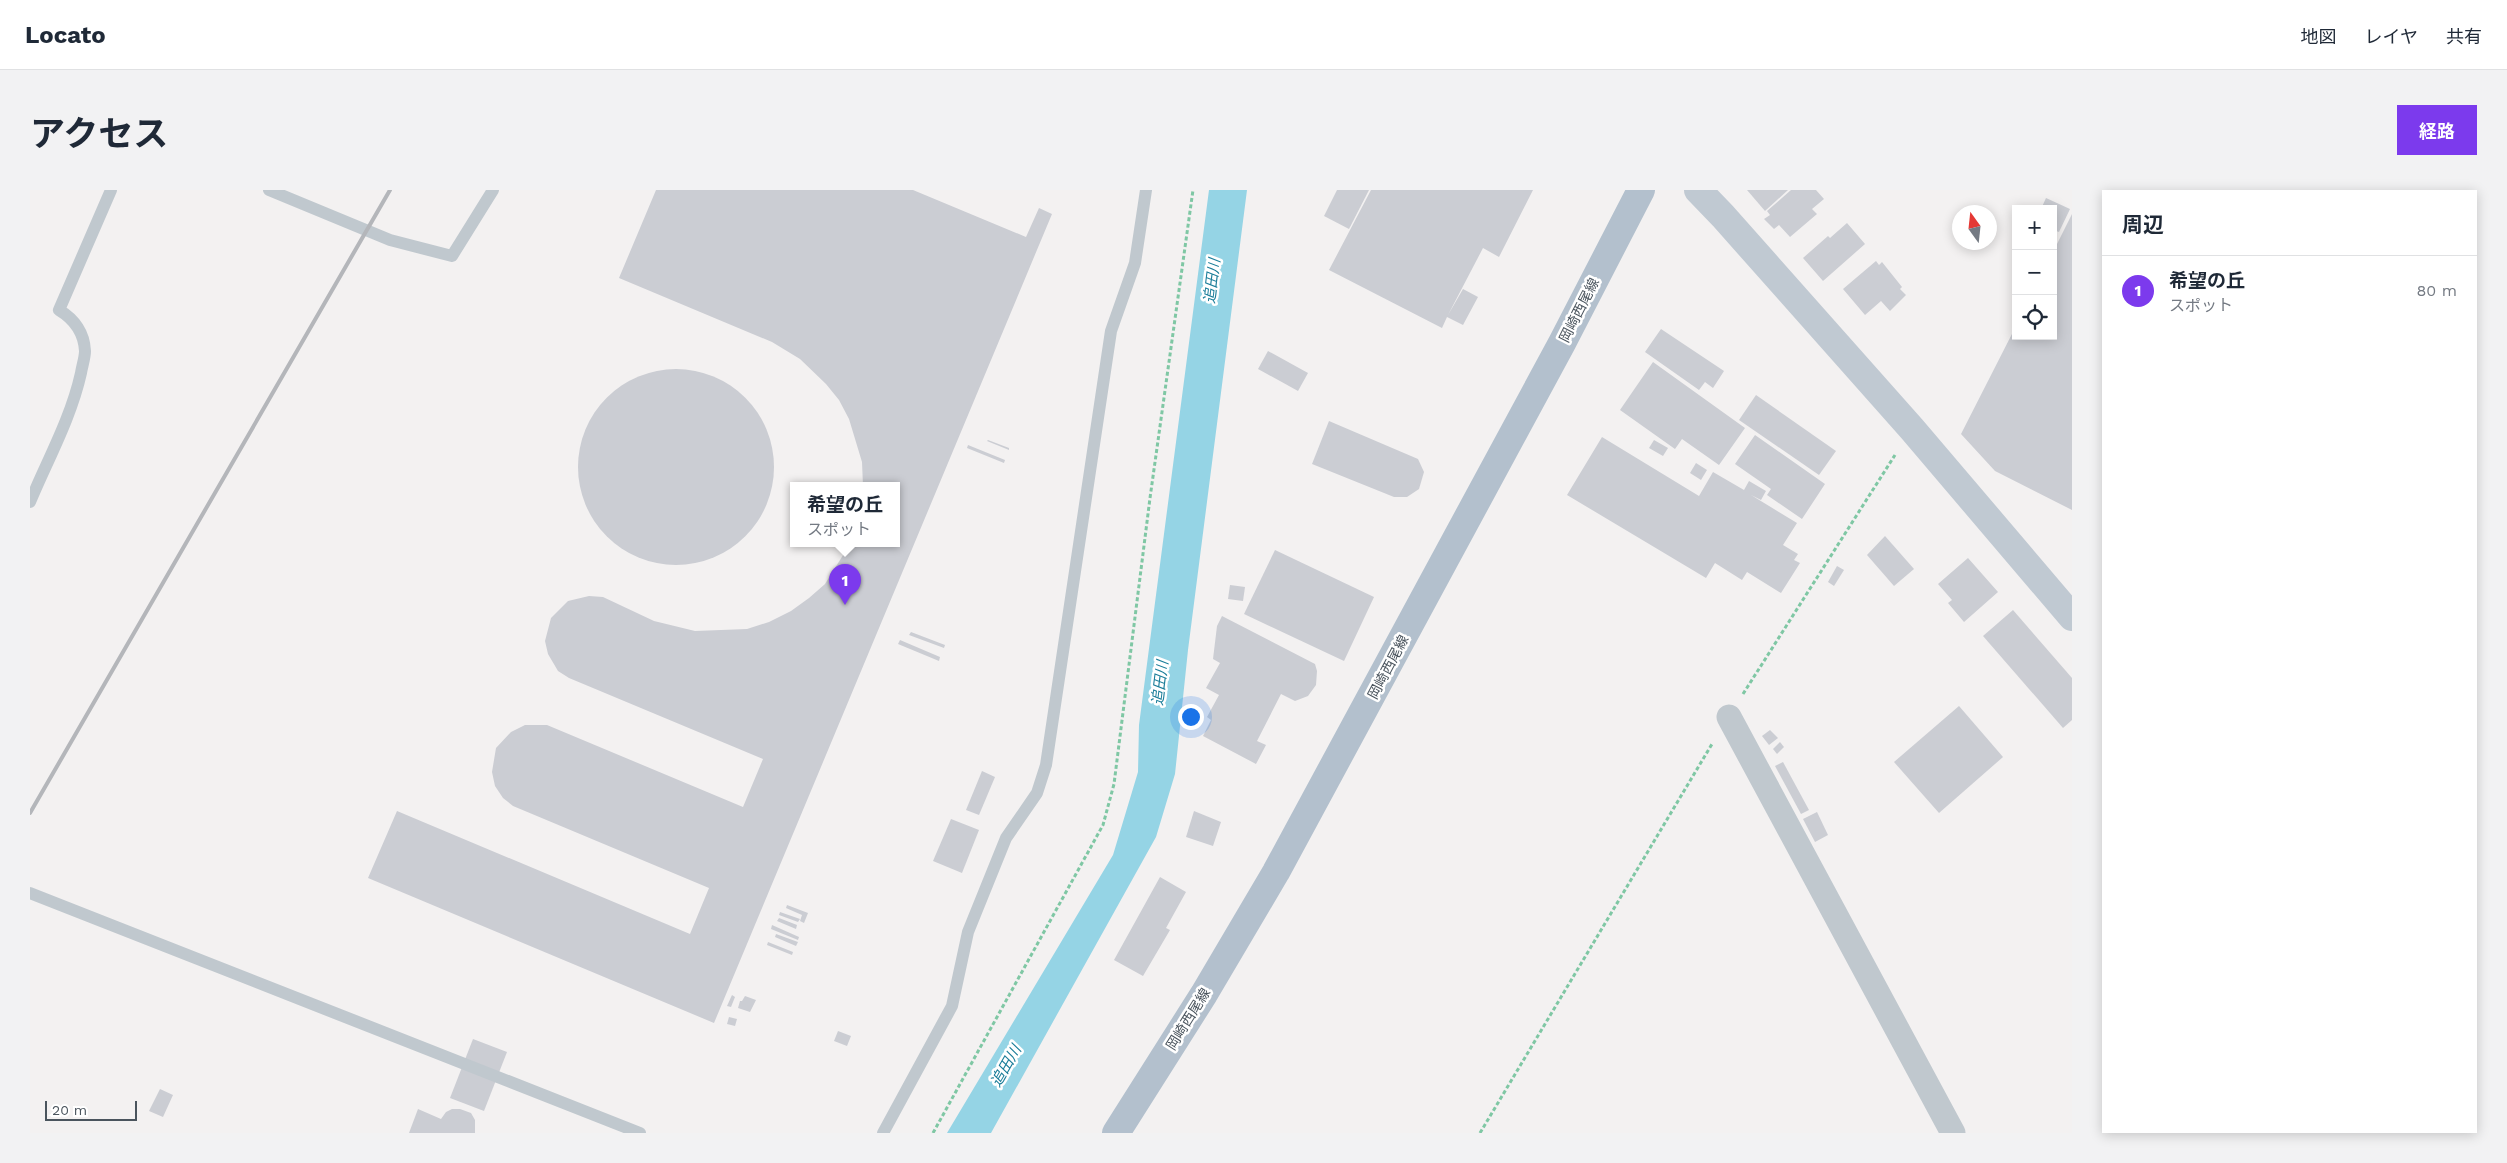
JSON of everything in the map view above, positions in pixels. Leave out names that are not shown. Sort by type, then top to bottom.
[{"type":"main road","name":"岡崎西尾線","points":[[1116,1133],[1204,994],[1276,872],[1562,343],[1640,190]]},
{"type":"street","points":[[1698,190],[1912,429],[2072,617]]},
{"type":"street","points":[[1729,717],[1953,1133]]},
{"type":"lane","points":[[30,502],[75,401],[85,354],[83,342],[75,323],[71,317],[60,310],[111,190]]},
{"type":"lane","points":[[269,190],[390,240],[452,256],[493,190]]},
{"type":"lane","points":[[883,1133],[952,1006],[968,932],[1006,838],[1037,793],[1046,765],[1111,331],[1135,263],[1146,190]]},
{"type":"lane","points":[[30,893],[640,1133]]},
{"type":"path","points":[[933,1133],[1103,826],[1114,784],[1150,498],[1193,190]]},
{"type":"path","points":[[1480,1133],[1729,717],[1912,429]]},
{"type":"water","name":"追田川","points":[[1209,190],[1247,190],[1188,650],[1175,774],[1156,837],[991,1133],[947,1133],[1113,855],[1138,772],[1139,725]]},
{"type":"building","points":[[656,190],[913,190],[1026,237],[1039,208],[1052,214],[714,1023],[368,878],[397,811],[690,934],[709,888],[513,806],[503,798],[495,786],[492,772],[496,748],[511,732],[525,725],[547,725],[743,807],[763,759],[569,678],[558,671],[548,654],[545,641],[551,618],[568,601],[589,596],[603,597],[654,621],[695,631],[747,629],[769,622],[791,611],[809,598],[825,584],[848,547],[900,547],[900,482],[863,482],[862,462],[849,419],[839,400],[826,384],[800,359],[772,342],[619,278]]},
{"type":"building","points":[[1337,190],[1369,190],[1349,229],[1324,216]]},
{"type":"building","points":[[1371,190],[1533,190],[1499,257],[1483,248],[1448,315],[1463,289],[1478,297],[1463,325],[1447,317],[1442,328],[1329,270]]},
{"type":"building","points":[[1747,190],[1788,190],[1765,211]]},
{"type":"building","points":[[1791,190],[1816,190],[1824,199],[1812,209],[1817,214],[1790,237],[1779,225],[1774,229],[1764,219],[1770,215],[1767,211]]},
{"type":"building","points":[[2046,198],[2070,209],[2059,232],[2057,231],[2057,205],[2043,205]]},
{"type":"building","points":[[2072,214],[2072,510],[1995,471],[1961,434],[2012,334],[2012,340],[2057,340],[2057,244]]},
{"type":"building","points":[[1847,223],[1865,244],[1823,281],[1803,258],[1828,236],[1830,238]]},
{"type":"building","points":[[1876,261],[1879,265],[1882,262],[1906,295],[1890,311],[1881,301],[1865,315],[1843,289]]},
{"type":"building","points":[[1661,329],[1724,371],[1713,388],[1705,382],[1699,390],[1645,352]]},
{"type":"building","points":[[1268,351],[1308,373],[1298,391],[1258,369]]},
{"type":"building","points":[[1653,362],[1745,428],[1719,465],[1682,439],[1675,449],[1620,410]]},
{"type":"building","points":[[666,369],[686,369],[714,376],[738,391],[752,405],[767,429],[774,457],[774,477],[767,505],[752,529],[738,543],[714,558],[686,565],[666,565],[638,558],[614,543],[600,529],[585,505],[578,477],[578,457],[585,429],[600,405],[614,391],[638,376]]},
{"type":"building","points":[[1756,395],[1836,451],[1819,475],[1739,420]]},
{"type":"building","points":[[1329,421],[1418,459],[1424,472],[1419,489],[1407,497],[1394,497],[1312,464]]},
{"type":"building","points":[[1755,435],[1825,484],[1802,519],[1767,495],[1771,489],[1735,464]]},
{"type":"building","points":[[1602,437],[1699,496],[1713,472],[1744,490],[1749,481],[1766,491],[1761,500],[1751,495],[1797,523],[1783,545],[1798,554],[1794,560],[1800,563],[1781,593],[1747,572],[1742,580],[1715,563],[1706,578],[1567,495]]},
{"type":"building","points":[[1654,440],[1668,448],[1663,456],[1649,448]]},
{"type":"building","points":[[987,441],[1009,448],[1009,450]]},
{"type":"building","points":[[968,445],[1005,460],[1004,463],[967,448]]},
{"type":"building","points":[[1696,463],[1707,470],[1701,480],[1690,473]]},
{"type":"building","points":[[1885,536],[1914,569],[1894,586],[1867,555]]},
{"type":"building","points":[[1275,550],[1374,597],[1344,661],[1244,614]]},
{"type":"building","points":[[1968,558],[1998,592],[1964,622],[1948,603],[1952,600],[1938,584]]},
{"type":"building","points":[[1837,566],[1844,570],[1834,586],[1828,582]]},
{"type":"building","points":[[1230,585],[1245,587],[1243,601],[1228,599]]},
{"type":"building","points":[[2013,610],[2072,678],[2072,720],[2063,728],[1983,636]]},
{"type":"building","points":[[1222,616],[1315,664],[1317,671],[1316,685],[1308,696],[1295,701],[1281,694],[1257,741],[1266,745],[1256,764],[1203,736],[1211,720],[1207,717],[1219,695],[1206,688],[1220,663],[1213,659],[1217,626]]},
{"type":"building","points":[[911,632],[945,645],[944,648],[909,635]]},
{"type":"building","points":[[900,640],[940,657],[939,661],[898,644]]},
{"type":"building","points":[[1959,706],[2003,757],[1939,813],[1894,762]]},
{"type":"building","points":[[1770,730],[1778,738],[1769,745],[1762,736]]},
{"type":"building","points":[[1780,742],[1784,747],[1777,754],[1773,749]]},
{"type":"building","points":[[1783,762],[1809,810],[1801,814],[1775,766]]},
{"type":"building","points":[[982,771],[995,777],[979,815],[966,810]]},
{"type":"building","points":[[1194,811],[1221,822],[1213,846],[1186,837]]},
{"type":"building","points":[[1817,812],[1828,835],[1815,842],[1803,819]]},
{"type":"building","points":[[951,819],[979,830],[962,873],[933,861]]},
{"type":"building","points":[[1160,877],[1186,892],[1166,928],[1170,930],[1143,976],[1114,960]]},
{"type":"building","points":[[787,905],[808,913],[804,923],[800,921],[802,915],[786,908]]},
{"type":"building","points":[[780,912],[800,919],[798,922],[779,915]]},
{"type":"building","points":[[779,918],[797,925],[796,929],[777,921]]},
{"type":"building","points":[[772,925],[799,937],[798,940],[771,929]]},
{"type":"building","points":[[776,934],[798,942],[796,946],[775,937]]},
{"type":"building","points":[[768,942],[793,952],[792,955],[767,945]]},
{"type":"building","points":[[732,995],[735,997],[731,1007],[727,1006]]},
{"type":"building","points":[[745,996],[756,1000],[750,1012],[738,1008],[740,1001]]},
{"type":"building","points":[[729,1017],[737,1019],[735,1026],[727,1024]]},
{"type":"building","points":[[838,1031],[851,1036],[847,1046],[834,1041]]},
{"type":"building","points":[[473,1039],[507,1052],[484,1111],[450,1098]]},
{"type":"building","points":[[160,1089],[173,1095],[163,1117],[149,1111]]},
{"type":"building","points":[[418,1109],[441,1119],[446,1112],[452,1109],[460,1109],[471,1113],[475,1120],[475,1133],[409,1133]]},
{"type":"railway","points":[[30,813],[390,190]]},
{"type":"place","name":"希望の丘","points":[[845,605]]}]
